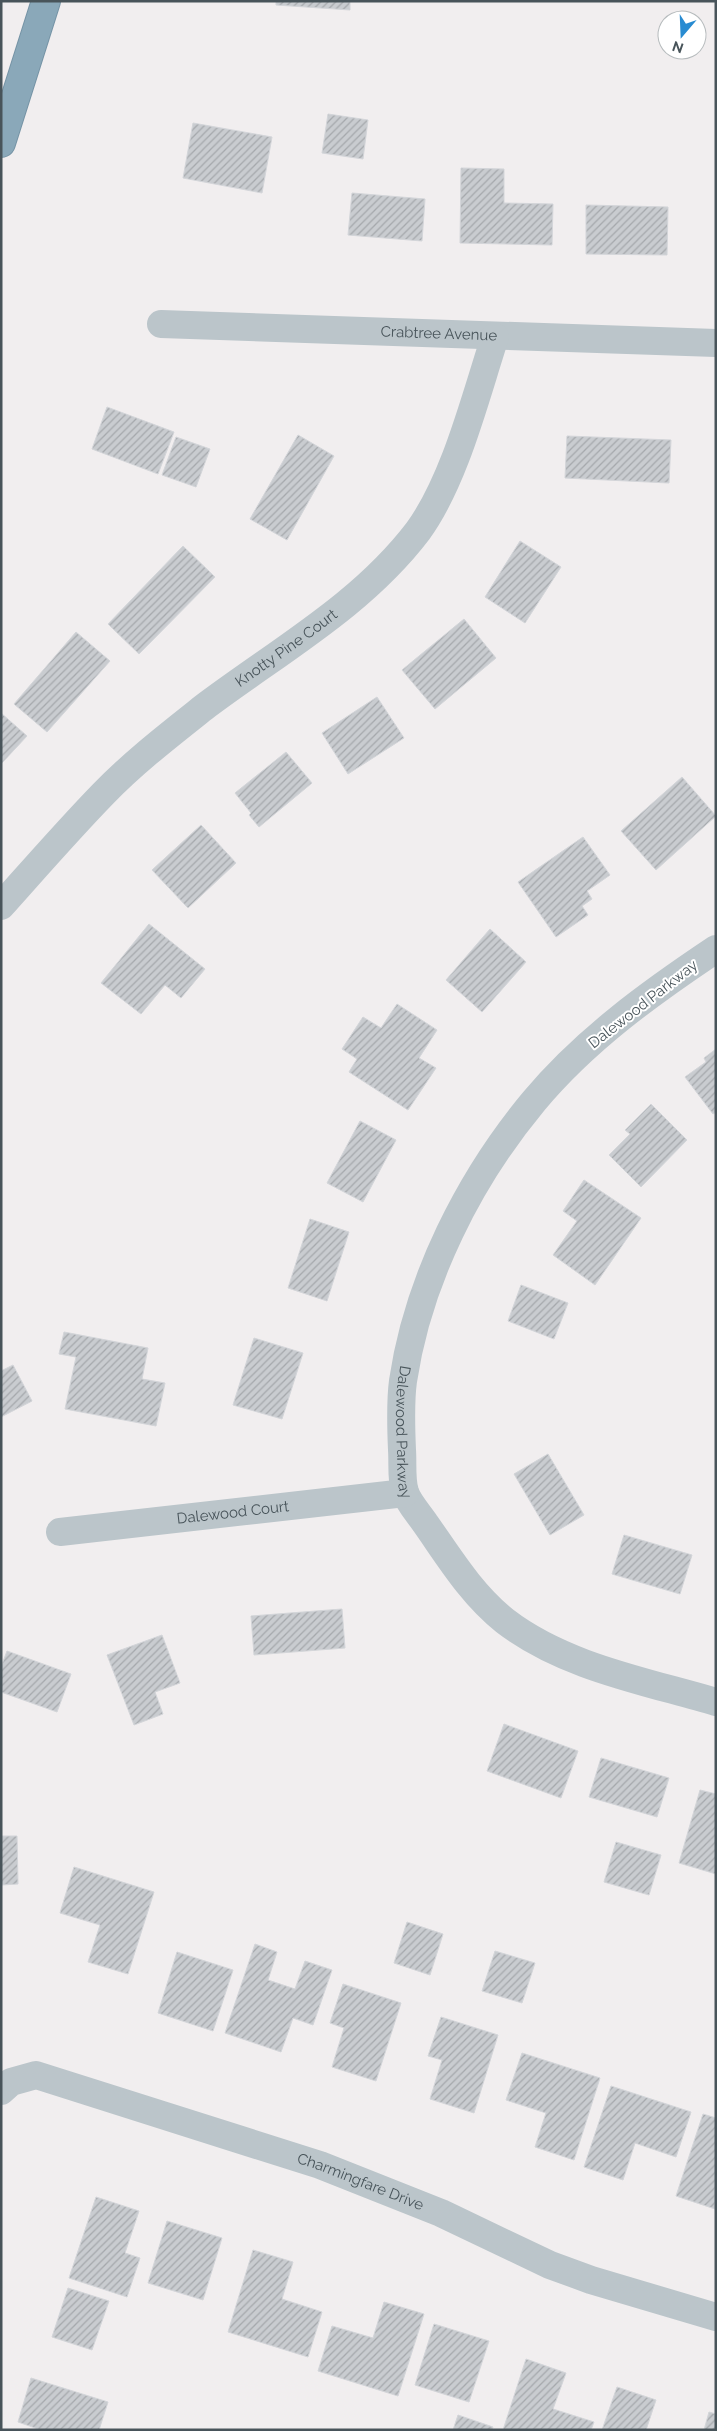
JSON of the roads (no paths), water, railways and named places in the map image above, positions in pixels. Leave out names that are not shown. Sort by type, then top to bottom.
[{"type":"highway","points":[[1,143],[46,1]]},
{"type":"street","name":"Crabtree Avenue","points":[[162,324],[496,337],[716,343]]},
{"type":"street","name":"Knotty Pine Court","points":[[1,906],[104,793],[154,747],[204,707],[325,621],[388,568],[419,529],[445,484],[496,337]]},
{"type":"street","name":"Dalewood Parkway","points":[[716,949],[633,1007],[580,1052],[534,1101],[478,1180],[452,1230],[429,1284],[413,1334],[403,1382],[401,1424],[405,1493],[471,1588],[504,1620],[530,1638],[572,1659],[716,1702]]},
{"type":"street","name":"Dalewood Court","points":[[60,1532],[405,1493]]},
{"type":"street","name":"Charmingfare Drive","points":[[1,2091],[11,2082],[36,2075],[320,2165],[441,2213],[566,2271],[716,2317]]}]
